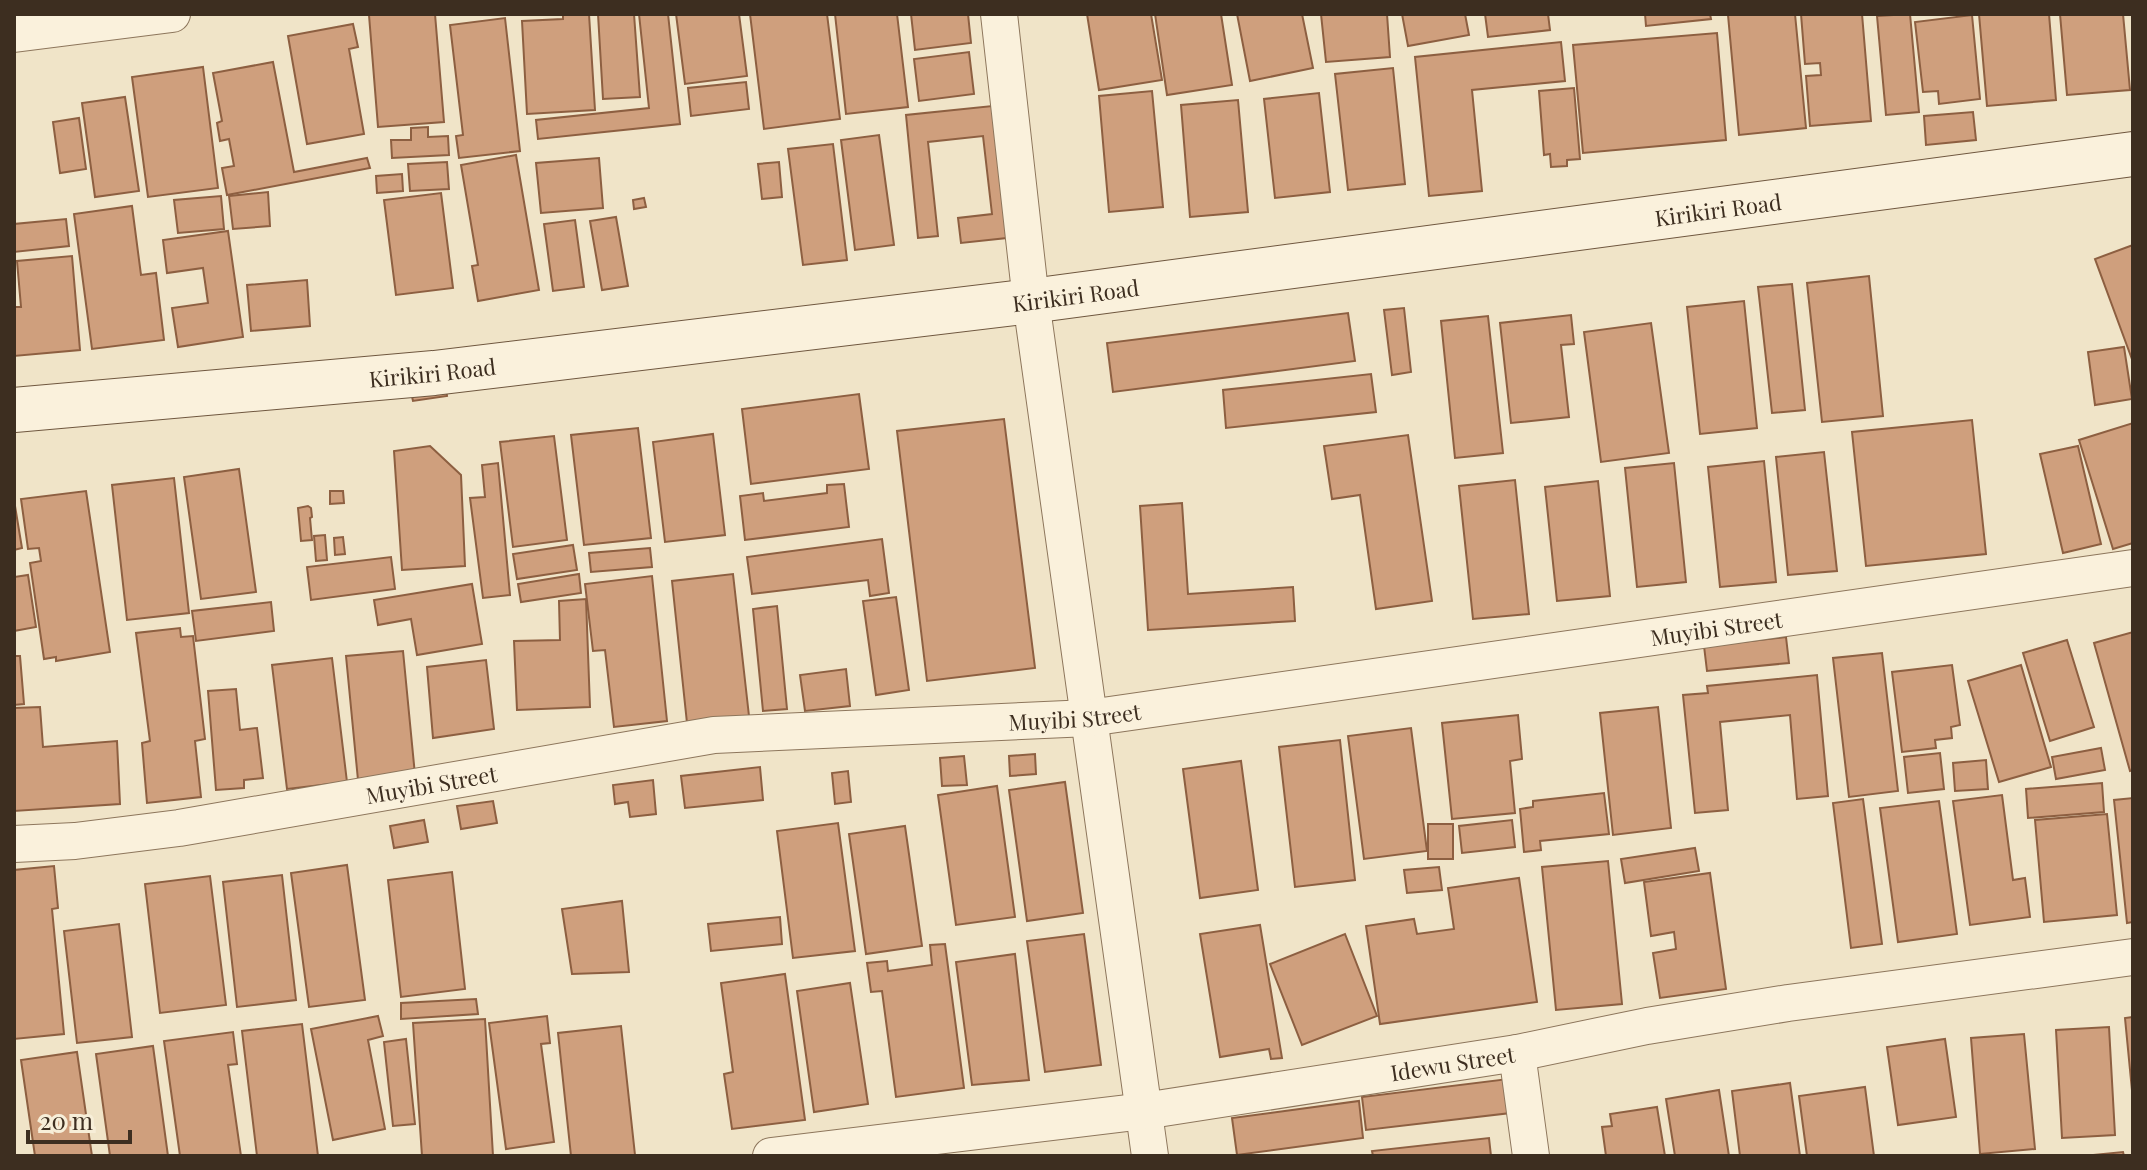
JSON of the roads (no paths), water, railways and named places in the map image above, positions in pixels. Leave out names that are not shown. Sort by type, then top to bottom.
[{"type":"main road","name":"Kirikiri Road","points":[[14,410],[434,373],[1031,301],[2133,154]]},
{"type":"street","points":[[14,34],[172,14]]},
{"type":"street","points":[[999,14],[1031,301],[1150,1156]]},
{"type":"street","name":"Muyibi Street","points":[[14,844],[75,841],[179,828],[714,735],[1089,718],[2133,568]]},
{"type":"street","name":"Idewu Street","points":[[771,1156],[1144,1111],[1517,1053],[1647,1026],[1788,1003],[2133,957]]},
{"type":"street","points":[[1517,1053],[1531,1156]]}]
